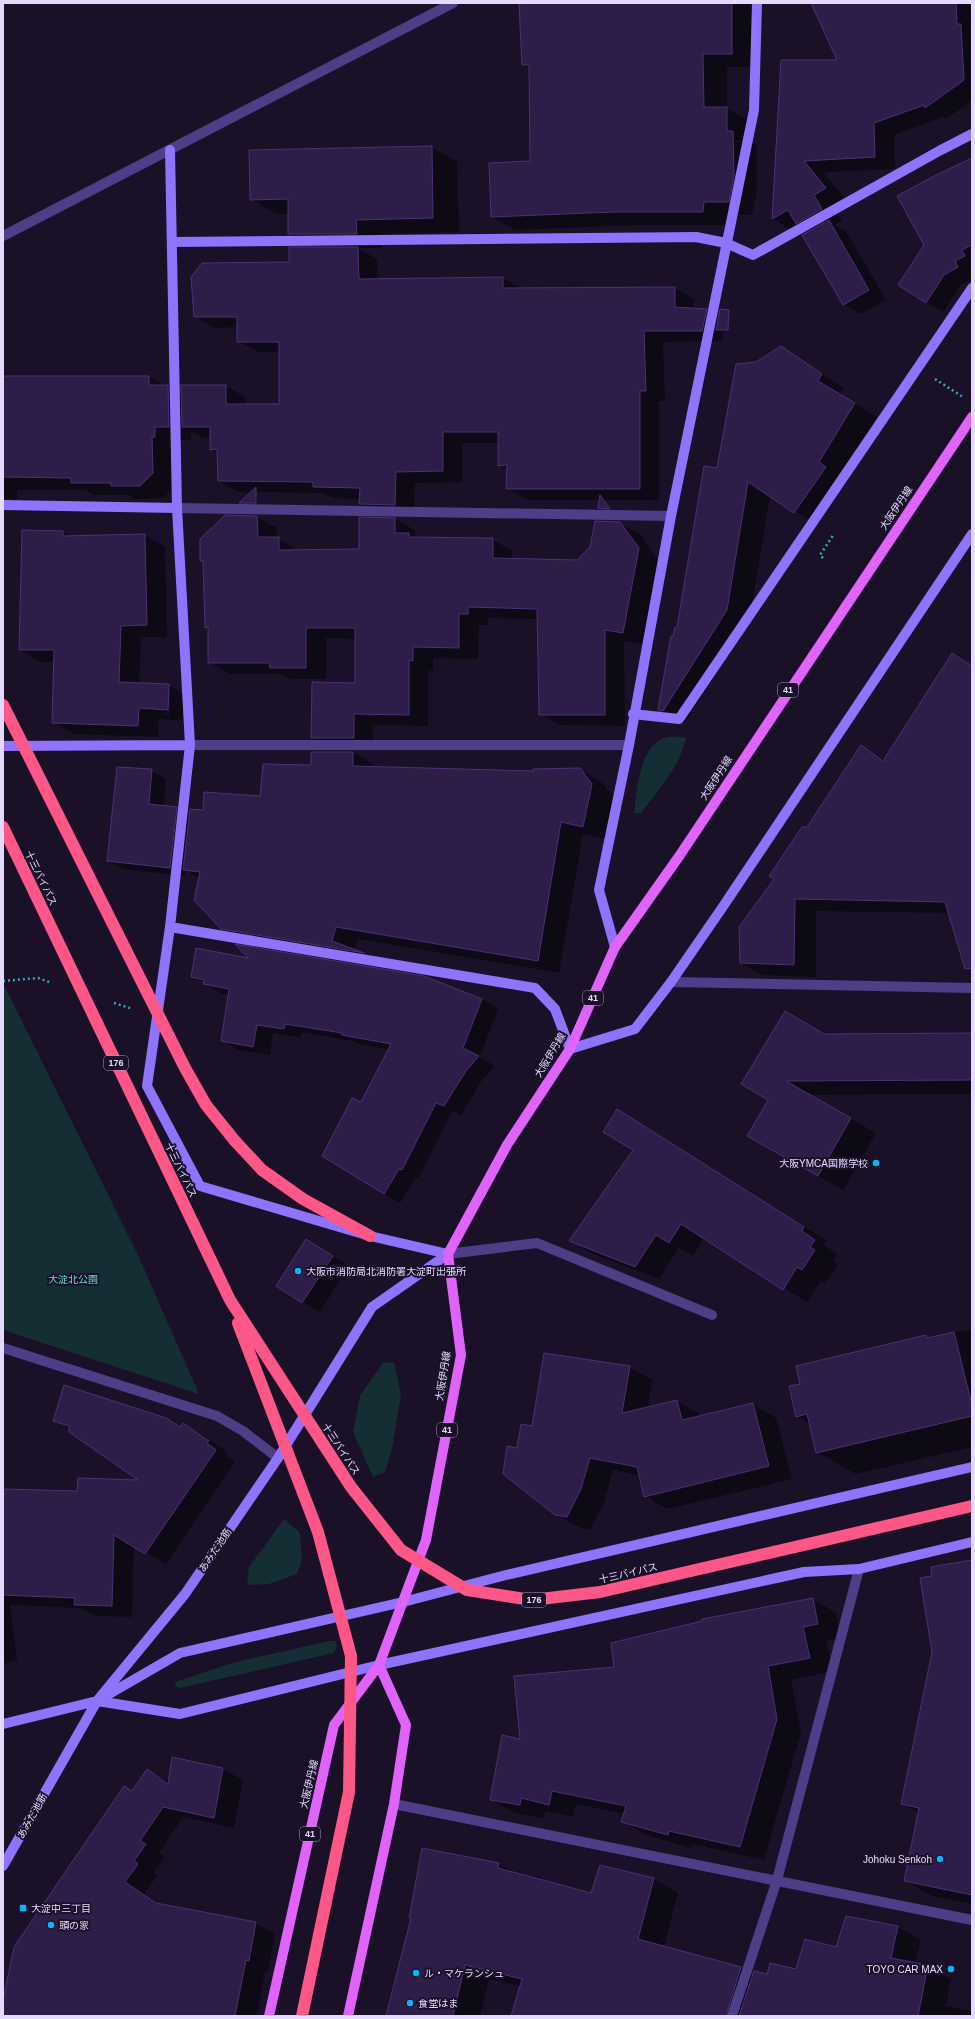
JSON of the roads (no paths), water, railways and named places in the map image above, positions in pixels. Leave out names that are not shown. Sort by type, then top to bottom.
[{"type":"highway","points":[[3,705],[185,1068],[206,1105],[235,1141],[262,1170],[303,1199],[370,1236]]},
{"type":"highway","name":"十三バイパス","points":[[3,827],[230,1300],[351,1486],[401,1550],[467,1590],[532,1600],[600,1592],[972,1506]]},
{"type":"highway","points":[[230,1300],[318,1532],[351,1656],[349,1792],[302,2016]]},
{"type":"main road","name":"大阪伊丹線","points":[[269,2016],[334,1725],[379,1665],[426,1540],[461,1355],[448,1254],[507,1145],[570,1049],[615,947],[680,855],[972,417]]},
{"type":"main road","points":[[348,2016],[394,1804],[406,1725],[379,1665]]},
{"type":"street","points":[[3,236],[453,3]]},
{"type":"street","points":[[615,947],[599,890],[629,745],[633,714],[670,516],[754,110],[757,3]]},
{"type":"street","points":[[172,242],[696,237],[726,243],[753,255],[972,134]]},
{"type":"street","points":[[170,150],[177,508],[190,745],[170,927],[147,1086],[200,1186],[370,1236],[448,1254],[536,1243],[712,1315]]},
{"type":"street","points":[[633,714],[679,719],[972,288]]},
{"type":"street","points":[[3,505],[670,516]]},
{"type":"street","points":[[170,927],[535,988],[555,1009],[570,1049],[635,1029],[671,982],[972,534]]},
{"type":"street","points":[[3,746],[629,745]]},
{"type":"street","points":[[671,982],[972,988]]},
{"type":"street","name":"あみだ池筋","points":[[3,1866],[97,1702],[185,1594],[278,1458],[372,1307],[448,1254]]},
{"type":"street","points":[[3,1348],[217,1416],[243,1431],[278,1458]]},
{"type":"street","points":[[3,1724],[97,1702],[180,1653],[403,1602],[506,1575],[972,1467]]},
{"type":"street","points":[[97,1702],[180,1714],[379,1665],[804,1572],[859,1569],[972,1542]]},
{"type":"street","points":[[732,2016],[777,1880],[859,1569]]},
{"type":"street","points":[[394,1804],[972,1920]]},
{"type":"place","name":"大阪YMCA国際学校","points":[[876,1163]]},
{"type":"place","name":"大阪市消防局北消防署大淀町出張所","points":[[298,1271]]},
{"type":"place","name":"Johoku Senkoh","points":[[940,1859]]},
{"type":"place","name":"大淀中三丁目","points":[[23,1908]]},
{"type":"place","name":"頭の家","points":[[51,1925]]},
{"type":"place","name":"TOYO CAR MAX","points":[[951,1969]]},
{"type":"place","name":"ル・マケランシュ","points":[[416,1973]]},
{"type":"place","name":"食堂はま","points":[[410,2003]]},
{"type":"park label","name":"大淀北公園","points":[[73,1279]]}]
